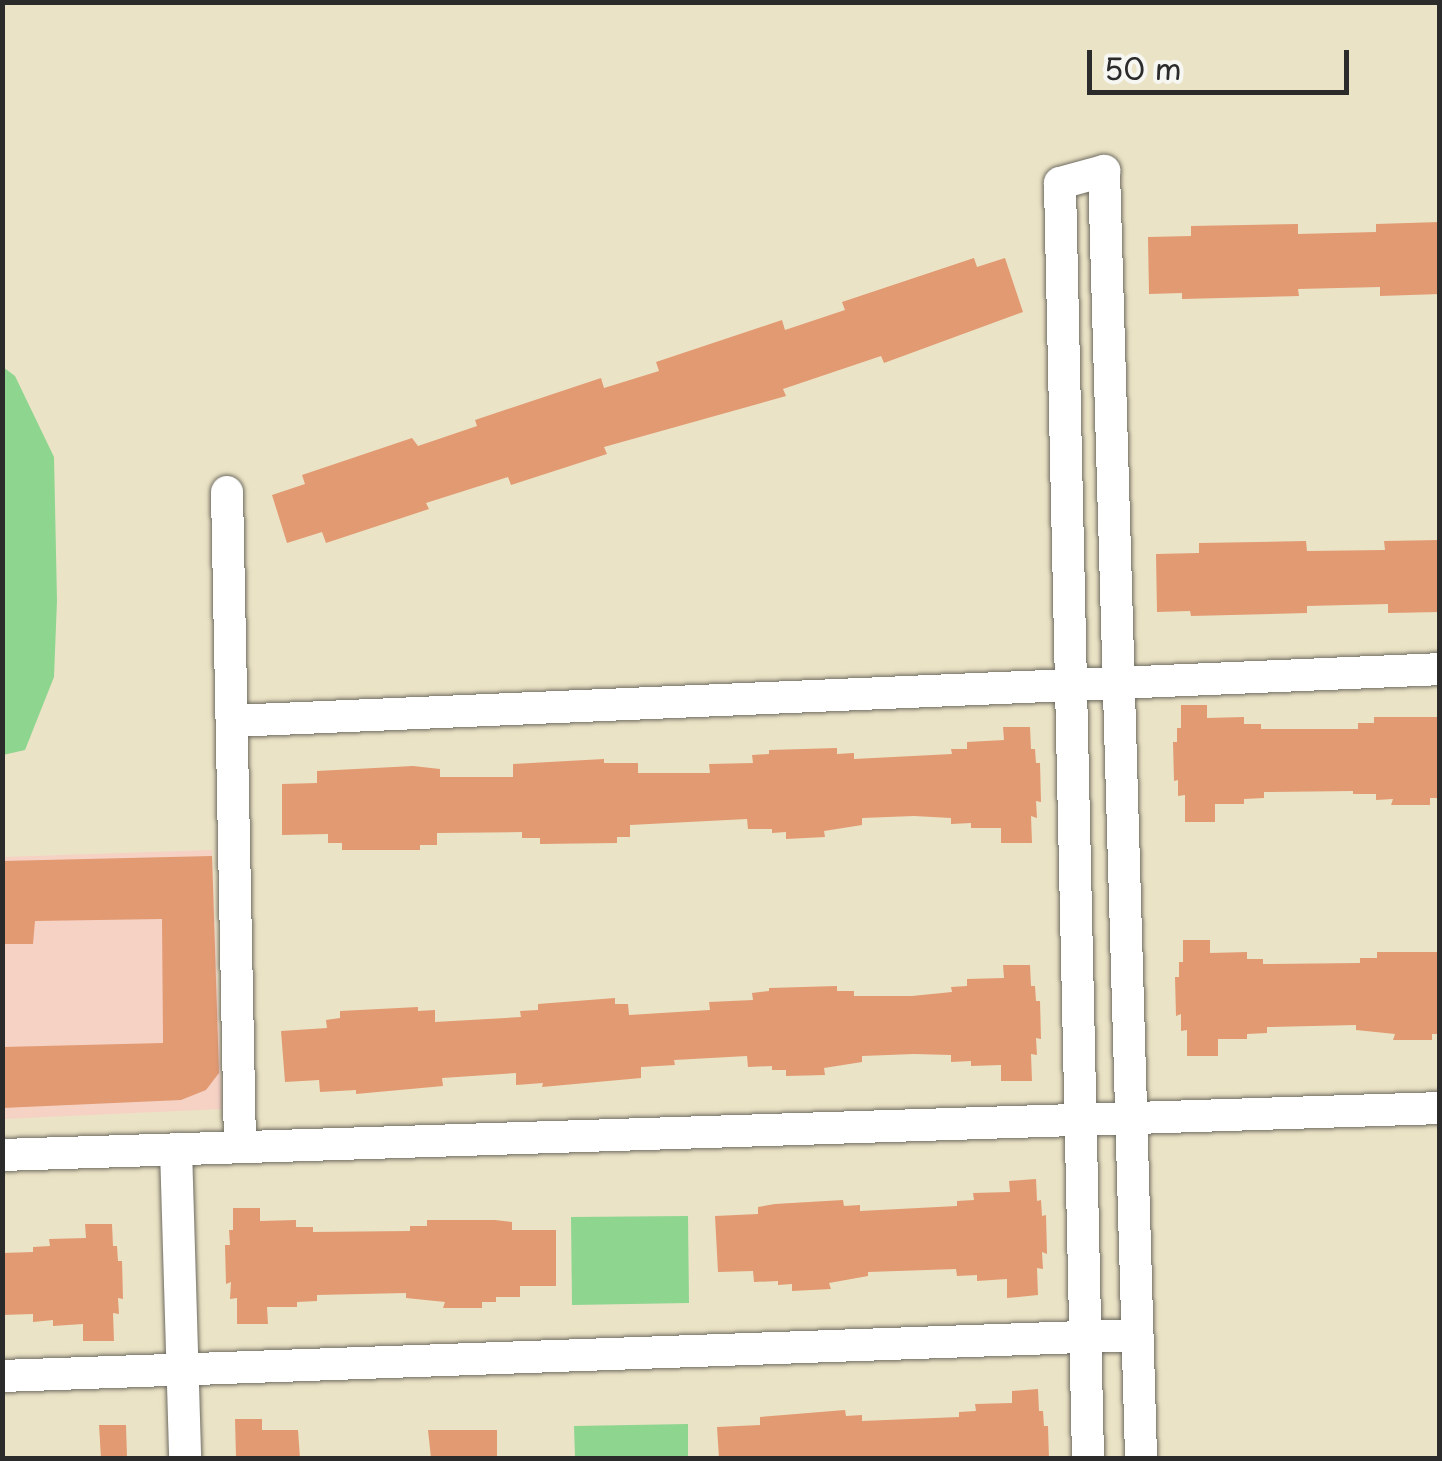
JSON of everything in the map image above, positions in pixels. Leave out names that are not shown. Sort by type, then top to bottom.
[{"type":"street","points":[[1088,1458],[1060,183],[1104,171],[1140,1458]]},
{"type":"street","points":[[227,492],[240,1146]]},
{"type":"street","points":[[232,721],[1118,686],[1440,669]]},
{"type":"street","points":[[2,1154],[1440,1108]]},
{"type":"street","points":[[176,1149],[184,1458]]},
{"type":"street","points":[[2,1376],[1137,1335]]},
{"type":"shaded area","points":[[212,850],[222,1109],[3,1119],[2,857]]},
{"type":"green space","points":[[3,367],[15,376],[54,457],[57,600],[54,677],[25,750],[3,755]]},
{"type":"green space","points":[[688,1216],[689,1303],[572,1305],[571,1217]]},
{"type":"green space","points":[[688,1424],[688,1458],[575,1458],[574,1426]]},
{"type":"building","points":[[1440,222],[1440,294],[1380,296],[1380,287],[1298,289],[1299,296],[1182,299],[1182,293],[1149,294],[1148,237],[1191,236],[1191,226],[1298,224],[1298,234],[1376,232],[1376,224]]},
{"type":"building","points":[[974,258],[977,267],[1005,258],[1023,312],[884,363],[881,356],[783,389],[786,396],[604,447],[607,454],[511,485],[508,477],[426,503],[429,509],[326,543],[322,532],[287,543],[272,495],[305,484],[302,475],[412,438],[418,446],[477,426],[475,420],[601,378],[604,388],[659,371],[656,362],[782,320],[785,330],[845,310],[842,302]]},
{"type":"building","points":[[1440,540],[1440,612],[1388,613],[1388,604],[1307,606],[1307,613],[1191,616],[1190,611],[1157,612],[1156,554],[1199,553],[1199,543],[1306,541],[1307,551],[1385,550],[1384,541]]},
{"type":"building","points":[[1181,705],[1207,705],[1207,718],[1244,717],[1244,724],[1261,724],[1261,729],[1358,729],[1358,723],[1374,723],[1374,717],[1440,717],[1440,798],[1430,798],[1430,805],[1391,805],[1393,799],[1376,800],[1376,794],[1353,791],[1264,792],[1264,798],[1244,799],[1244,804],[1215,804],[1215,822],[1185,822],[1185,795],[1178,796],[1178,780],[1174,781],[1173,742],[1177,742],[1177,728],[1181,728]]},
{"type":"building","points":[[1003,727],[1030,727],[1031,749],[1035,749],[1036,763],[1040,763],[1041,802],[1036,801],[1037,818],[1031,816],[1032,843],[1001,843],[1001,828],[971,828],[971,823],[951,824],[951,818],[914,816],[862,818],[862,825],[824,831],[825,837],[786,839],[786,832],[748,829],[747,819],[630,825],[630,837],[617,837],[617,843],[540,844],[540,838],[522,838],[522,832],[437,833],[437,845],[420,845],[420,850],[342,850],[342,843],[328,843],[328,834],[282,835],[282,784],[317,783],[317,771],[413,766],[440,769],[440,777],[513,777],[513,764],[604,759],[604,763],[638,763],[638,773],[710,773],[709,764],[753,763],[752,755],[769,754],[769,750],[837,748],[837,754],[854,753],[854,759],[952,754],[951,749],[967,749],[967,742],[1004,740]]},
{"type":"building","points":[[212,856],[219,1073],[206,1090],[181,1100],[2,1108],[2,1047],[163,1043],[162,919],[35,921],[33,944],[2,944],[2,861]]},
{"type":"building","points":[[1183,940],[1210,940],[1210,953],[1247,952],[1247,959],[1263,959],[1263,964],[1360,963],[1360,958],[1377,958],[1377,952],[1440,952],[1440,1034],[1432,1034],[1432,1040],[1393,1040],[1395,1034],[1356,1030],[1356,1025],[1267,1027],[1267,1033],[1247,1034],[1247,1039],[1218,1039],[1218,1056],[1187,1056],[1187,1030],[1181,1031],[1181,1014],[1176,1016],[1175,977],[1179,977],[1179,962],[1183,962]]},
{"type":"building","points":[[1003,965],[1030,965],[1031,986],[1035,986],[1036,1001],[1040,1001],[1041,1039],[1036,1038],[1037,1055],[1031,1054],[1032,1081],[1001,1081],[1001,1065],[971,1066],[971,1061],[951,1062],[951,1055],[914,1054],[862,1056],[862,1062],[824,1068],[825,1075],[786,1076],[786,1070],[772,1070],[772,1066],[748,1067],[747,1056],[674,1060],[675,1065],[641,1067],[641,1078],[542,1087],[543,1083],[516,1085],[516,1073],[442,1078],[443,1086],[356,1094],[356,1090],[320,1092],[319,1080],[285,1082],[281,1031],[327,1028],[326,1020],[340,1018],[340,1011],[418,1007],[418,1011],[435,1010],[435,1022],[521,1017],[520,1011],[538,1010],[538,1004],[615,998],[615,1004],[628,1004],[629,1015],[710,1010],[709,1002],[753,1000],[752,993],[769,988],[837,986],[837,991],[854,991],[854,996],[912,996],[952,992],[951,987],[967,986],[967,979],[1004,978]]},
{"type":"building","points":[[1036,1179],[1037,1201],[1041,1200],[1042,1216],[1046,1215],[1047,1254],[1042,1252],[1043,1269],[1037,1268],[1038,1295],[1007,1298],[1007,1279],[977,1281],[977,1275],[957,1276],[956,1269],[868,1272],[868,1276],[829,1283],[831,1289],[792,1291],[792,1284],[754,1282],[753,1271],[718,1272],[715,1216],[758,1214],[758,1207],[775,1204],[843,1200],[844,1206],[860,1205],[860,1211],[957,1206],[957,1201],[974,1200],[973,1193],[1010,1192],[1009,1181]]},
{"type":"building","points":[[233,1208],[260,1208],[260,1221],[296,1220],[296,1227],[313,1227],[313,1232],[410,1231],[410,1226],[427,1226],[427,1220],[495,1220],[512,1222],[512,1230],[556,1230],[556,1286],[520,1286],[520,1297],[496,1297],[496,1302],[482,1302],[482,1308],[443,1308],[445,1302],[406,1298],[406,1293],[317,1295],[317,1301],[297,1302],[297,1307],[267,1307],[268,1324],[237,1324],[237,1298],[230,1299],[231,1282],[226,1284],[225,1245],[230,1245]]},
{"type":"building","points":[[85,1224],[112,1224],[113,1246],[117,1246],[118,1261],[122,1261],[123,1299],[118,1298],[119,1314],[113,1313],[114,1341],[83,1341],[83,1324],[53,1326],[53,1320],[33,1322],[33,1314],[2,1315],[2,1253],[33,1252],[33,1247],[50,1246],[49,1239],[86,1238]]},
{"type":"building","points":[[1038,1389],[1039,1411],[1043,1411],[1044,1426],[1048,1426],[1049,1458],[719,1458],[717,1427],[760,1425],[760,1417],[845,1410],[846,1416],[862,1415],[862,1421],[959,1417],[959,1412],[976,1411],[975,1404],[1012,1403],[1012,1391]]},
{"type":"building","points":[[235,1419],[262,1419],[262,1430],[298,1430],[300,1458],[236,1458]]},
{"type":"building","points":[[99,1425],[126,1425],[127,1458],[101,1458]]},
{"type":"building","points":[[428,1430],[497,1430],[497,1458],[431,1458]]}]
